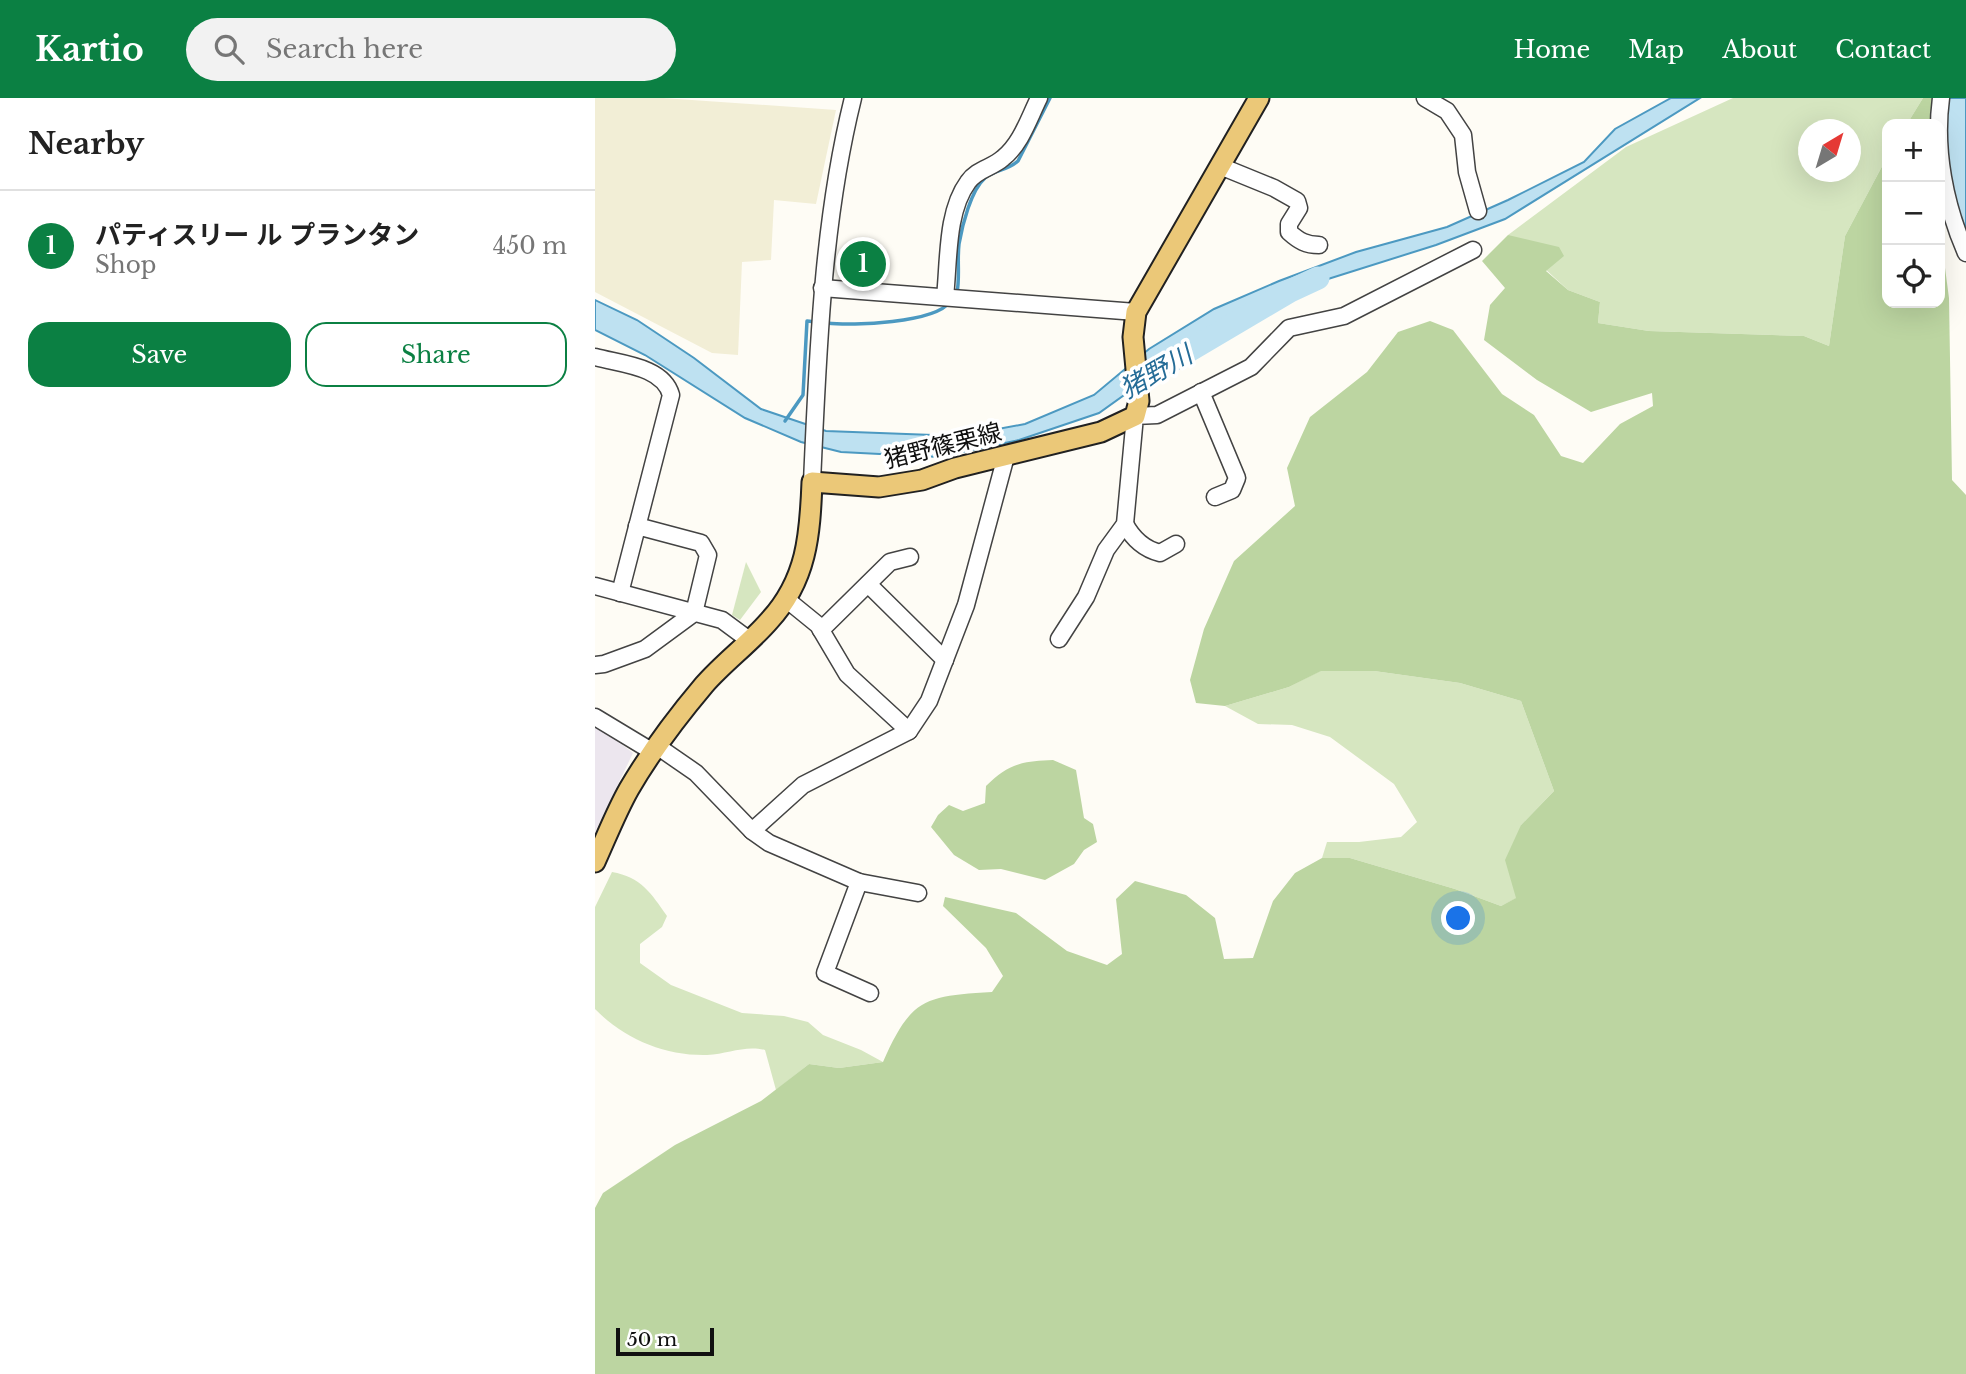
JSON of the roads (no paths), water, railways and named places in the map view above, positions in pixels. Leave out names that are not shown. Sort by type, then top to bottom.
[{"type":"main road","points":[[1137,409],[1133,337],[1136,312],[1259,98]]},
{"type":"main road","name":"猪野篠栗線","points":[[812,482],[879,487],[922,480],[955,468],[1101,432],[1137,409]]},
{"type":"main road","points":[[595,862],[629,789],[655,749],[705,684],[769,621],[786,598],[796,580],[807,548],[812,482]]},
{"type":"street","points":[[812,482],[822,288],[853,98]]},
{"type":"street","points":[[945,298],[953,222],[964,188],[979,170],[992,166],[1011,152],[1039,98]]},
{"type":"street","points":[[1425,98],[1447,111],[1463,135],[1467,172],[1478,211]]},
{"type":"street","points":[[1941,98],[1941,174],[1957,232],[1966,253]]},
{"type":"street","points":[[1220,166],[1274,188],[1297,201],[1299,208],[1289,224],[1289,232],[1309,245],[1319,245]]},
{"type":"street","points":[[1059,639],[1086,597],[1106,550],[1125,524],[1137,409],[1157,415],[1251,367],[1289,328],[1344,316],[1473,250]]},
{"type":"street","points":[[822,288],[1136,312]]},
{"type":"street","points":[[595,357],[650,371],[669,386],[671,395],[620,593]]},
{"type":"street","points":[[1201,392],[1237,478],[1232,490],[1215,497]]},
{"type":"street","points":[[753,831],[803,785],[909,731],[929,701],[973,584],[1006,456]]},
{"type":"street","points":[[1125,524],[1130,533],[1149,550],[1160,553],[1176,544]]},
{"type":"street","points":[[595,665],[645,649],[694,612],[708,555],[701,543],[637,526]]},
{"type":"street","points":[[821,630],[890,562],[910,557]]},
{"type":"street","points":[[867,584],[945,660]]},
{"type":"street","points":[[595,586],[722,620],[749,640]]},
{"type":"street","points":[[786,598],[821,630],[847,674],[909,731]]},
{"type":"street","points":[[595,717],[696,773],[753,831],[769,843],[859,882],[918,893]]},
{"type":"street","points":[[859,882],[825,973],[870,993]]},
{"type":"water","points":[[1671,98],[1700,98],[1505,219],[1436,245],[1290,291],[1187,350],[1099,413],[1019,440],[938,457],[841,452],[801,442],[745,418],[645,355],[595,330],[595,300],[637,320],[694,358],[761,409],[826,431],[960,436],[1025,424],[1094,395],[1149,349],[1214,309],[1356,252],[1447,227],[1584,162],[1615,129]]},
{"type":"water","points":[[1947,98],[1966,98],[1966,240],[1950,183],[1945,143]]},
{"type":"waterway","points":[[957,293],[959,244],[971,199],[985,178],[1018,161],[1050,98]]},
{"type":"waterway","name":"猪野川","points":[[1163,366],[1290,291],[1318,278]]},
{"type":"waterway","points":[[827,323],[855,324],[911,319],[928,315],[950,302]]},
{"type":"waterway","points":[[785,421],[803,395],[807,321],[816,322]]},
{"type":"place","name":"パティスリー ル プランタン","points":[[863,264]]}]
